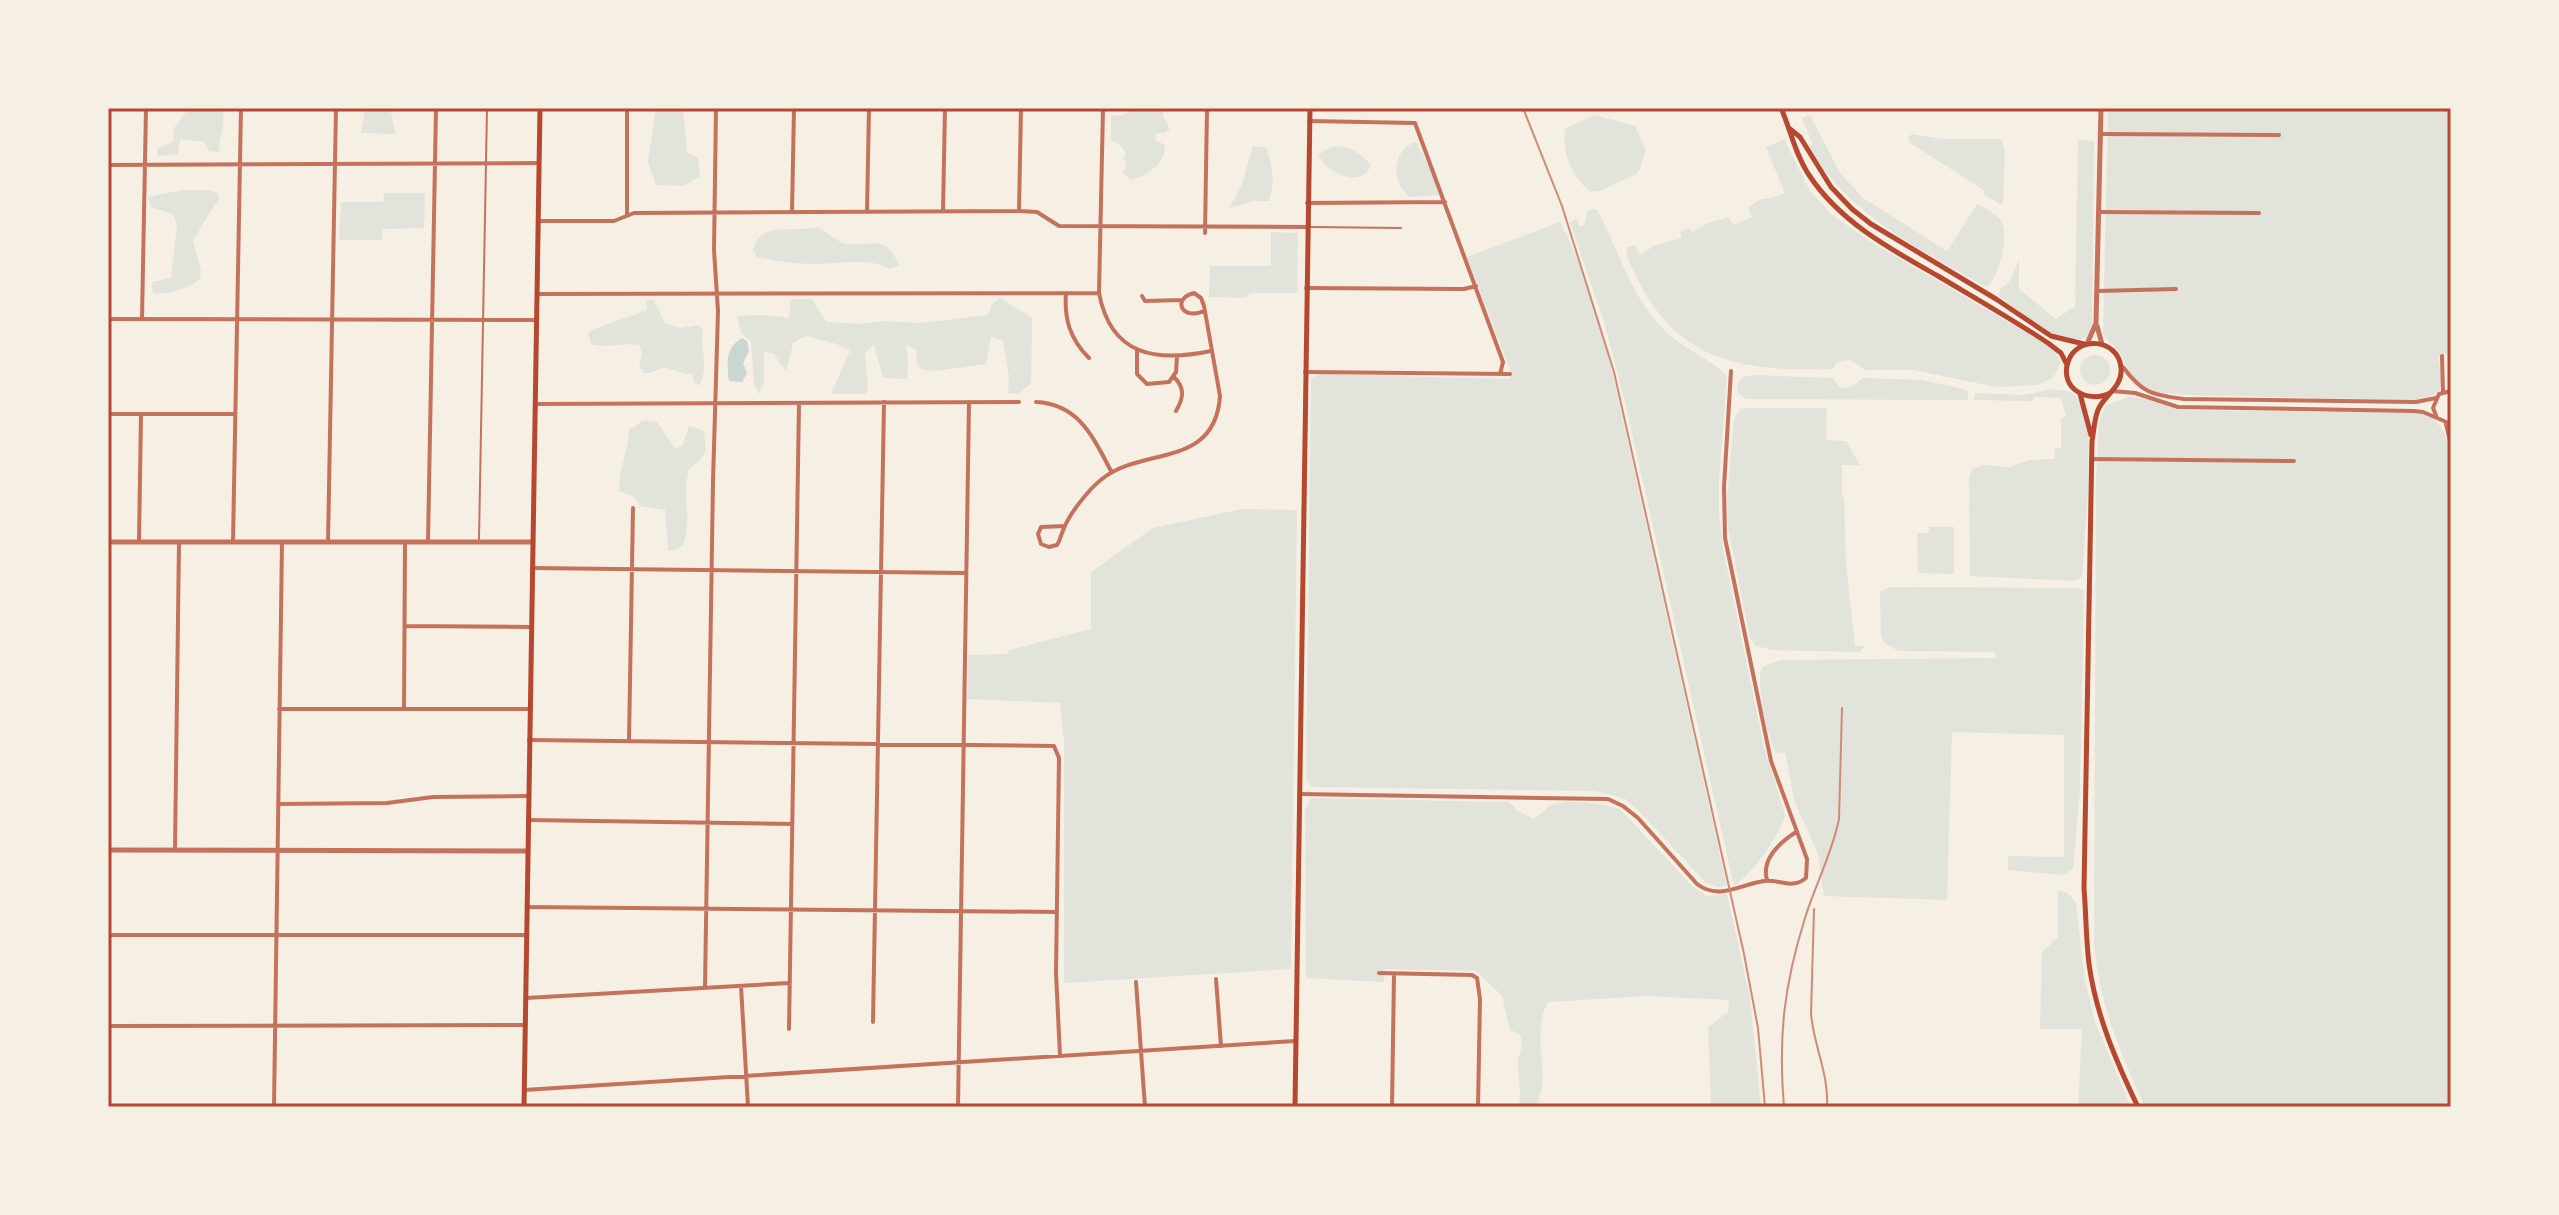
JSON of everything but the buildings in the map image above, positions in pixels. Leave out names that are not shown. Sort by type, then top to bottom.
[{"type":"main road","points":[[524,1107],[540,108]]},
{"type":"main road","points":[[1295,1107],[1310,108]]},
{"type":"main road","points":[[1781,108],[1807,173],[1843,215],[1872,237],[2058,350],[2067,365],[2070,383],[2079,394],[2088,416],[2092,459],[2084,888],[2086,935],[2103,1026],[2138,1107]]},
{"type":"main road","points":[[1790,129],[1800,137],[1824,178],[1840,197],[1871,224],[2051,336],[2086,344],[2102,344],[2114,352],[2121,365],[2120,380],[2098,410],[2092,441]]},
{"type":"main road","points":[[2067,365],[2073,352],[2086,344]]},
{"type":"main road","points":[[2079,394],[2095,398],[2111,392]]},
{"type":"street","points":[[142,319],[146,108]]},
{"type":"street","points":[[233,543],[241,108]]},
{"type":"street","points":[[328,543],[336,108]]},
{"type":"street","points":[[428,542],[436,108]]},
{"type":"street","points":[[627,108],[627,215]]},
{"type":"street","points":[[705,987],[718,295],[714,250],[716,108]]},
{"type":"street","points":[[792,212],[794,108]]},
{"type":"street","points":[[867,212],[869,108]]},
{"type":"street","points":[[943,211],[945,108]]},
{"type":"street","points":[[1019,211],[1021,108]]},
{"type":"street","points":[[1103,108],[1099,293],[1110,323],[1123,339],[1153,355],[1177,357],[1211,351]]},
{"type":"street","points":[[1205,233],[1207,108]]},
{"type":"street","points":[[2101,108],[2096,323],[2102,344]]},
{"type":"street","points":[[1309,121],[1415,123],[1503,362],[1500,374]]},
{"type":"street","points":[[2101,134],[2279,135]]},
{"type":"street","points":[[108,165],[539,163]]},
{"type":"street","points":[[1307,203],[1445,202]]},
{"type":"street","points":[[538,221],[614,221],[627,215],[715,212],[1019,211],[1037,212],[1059,226],[1307,227]]},
{"type":"street","points":[[2099,212],[2259,213]]},
{"type":"street","points":[[1306,288],[1464,289],[1476,286]]},
{"type":"street","points":[[2097,291],[2176,289]]},
{"type":"street","points":[[1066,293],[1064,317],[1078,347],[1089,358]]},
{"type":"street","points":[[537,294],[1099,293]]},
{"type":"street","points":[[1065,526],[1041,527],[1038,534],[1041,544],[1049,547],[1057,545],[1065,526],[1089,490],[1112,472],[1182,451],[1209,431],[1218,411],[1220,396],[1204,311],[1201,298],[1194,293],[1184,296],[1183,310],[1187,314],[1196,315],[1204,311]]},
{"type":"street","points":[[1142,296],[1145,301],[1182,300]]},
{"type":"street","points":[[108,319],[537,320]]},
{"type":"street","points":[[2086,344],[2096,323]]},
{"type":"street","points":[[1137,349],[1136,369],[1147,384],[1169,382],[1174,377],[1177,357]]},
{"type":"street","points":[[2450,355],[2451,364]]},
{"type":"street","points":[[2442,356],[2443,392]]},
{"type":"street","points":[[2121,365],[2143,390],[2184,399],[2416,402],[2451,391]]},
{"type":"street","points":[[1300,794],[1608,799],[1638,818],[1702,888],[1716,892],[1767,880],[1791,885],[1806,878],[1809,865],[1771,761],[1725,538],[1724,487],[1731,371]]},
{"type":"street","points":[[1305,372],[1510,374]]},
{"type":"street","points":[[1174,377],[1183,395],[1176,411]]},
{"type":"street","points":[[2111,392],[2135,393],[2178,407],[2414,411],[2449,424],[2451,445]]},
{"type":"street","points":[[2436,398],[2433,408],[2437,418]]},
{"type":"street","points":[[873,1022],[884,402]]},
{"type":"street","points":[[958,1107],[969,402]]},
{"type":"street","points":[[535,404],[1019,402]]},
{"type":"street","points":[[1036,402],[1061,407],[1081,421],[1112,472]]},
{"type":"street","points":[[789,1029],[799,403]]},
{"type":"street","points":[[108,414],[235,414]]},
{"type":"street","points":[[139,542],[141,414]]},
{"type":"street","points":[[2092,459],[2294,461]]},
{"type":"street","points":[[629,740],[633,508]]},
{"type":"street","points":[[108,542],[532,542]]},
{"type":"street","points":[[175,850],[179,542]]},
{"type":"street","points":[[274,1107],[282,543]]},
{"type":"street","points":[[404,709],[405,543]]},
{"type":"street","points":[[532,568],[966,573]]},
{"type":"street","points":[[405,626],[531,627]]},
{"type":"street","points":[[279,709],[530,709]]},
{"type":"street","points":[[529,740],[1042,745],[1057,749],[1056,994],[1060,1056]]},
{"type":"street","points":[[278,804],[387,803],[433,797],[528,796]]},
{"type":"street","points":[[528,820],[792,824]]},
{"type":"street","points":[[1767,880],[1767,860],[1796,832]]},
{"type":"street","points":[[108,850],[527,851]]},
{"type":"street","points":[[527,907],[1056,912]]},
{"type":"street","points":[[108,935],[526,935]]},
{"type":"street","points":[[1379,973],[1472,975],[1477,978],[1480,989],[1478,1107]]},
{"type":"street","points":[[1392,1107],[1394,974]]},
{"type":"street","points":[[1216,979],[1221,1046]]},
{"type":"street","points":[[1136,982],[1145,1107]]},
{"type":"street","points":[[526,998],[789,983]]},
{"type":"street","points":[[741,986],[748,1107]]},
{"type":"street","points":[[108,1026],[525,1025]]},
{"type":"street","points":[[524,1090],[1295,1041]]},
{"type":"lane","points":[[479,543],[487,108]]},
{"type":"lane","points":[[1307,227],[1401,228]]},
{"type":"shaded area","points":[[189,108],[223,108],[219,152],[209,151],[204,142],[180,139],[178,154],[158,156],[157,149],[173,142],[174,128]]},
{"type":"shaded area","points":[[365,108],[407,108],[391,112],[396,134],[361,133]]},
{"type":"shaded area","points":[[656,108],[683,108],[687,152],[698,158],[700,176],[683,186],[656,185],[648,162]]},
{"type":"shaded area","points":[[1134,108],[1164,108],[1163,116],[1170,129],[1157,133],[1155,141],[1164,144],[1160,162],[1150,172],[1131,180],[1123,173],[1126,153],[1111,140],[1111,116],[1124,115]]},
{"type":"shaded area","points":[[2108,108],[2451,108],[2451,353],[2438,356],[2442,381],[2438,393],[2420,400],[2186,395],[2156,392],[2137,383],[2120,353],[2103,334]]},
{"type":"shaded area","points":[[1594,115],[1635,126],[1646,150],[1636,174],[1600,191],[1591,192],[1579,180],[1570,163],[1564,136],[1566,128]]},
{"type":"shaded area","points":[[1810,115],[1840,173],[1863,198],[1947,251],[1977,204],[2000,219],[2004,245],[1991,282],[1986,287],[1911,244],[1844,192],[1825,171],[1809,146],[1813,145],[1802,118]]},
{"type":"shaded area","points":[[1912,134],[1942,139],[2002,139],[2005,152],[2003,202],[2000,204],[1983,194],[1985,191],[1909,142],[1908,137]]},
{"type":"shaded area","points":[[1784,139],[1809,189],[1831,214],[1871,242],[2049,346],[2061,361],[2054,377],[2038,385],[1996,387],[1913,370],[1865,370],[1850,360],[1837,362],[1833,369],[1777,368],[1726,360],[1682,336],[1662,318],[1645,293],[1626,248],[1635,245],[1640,255],[1655,245],[1682,238],[1680,232],[1689,228],[1692,232],[1729,217],[1733,225],[1752,217],[1748,208],[1759,200],[1785,194],[1766,147]]},
{"type":"shaded area","points":[[2078,140],[2094,141],[2092,325],[2088,336],[2064,339],[2041,328],[1999,296],[2000,289],[2009,282],[2019,260],[2019,289],[2056,319],[2075,306]]},
{"type":"shaded area","points":[[1414,142],[1434,178],[1439,195],[1409,197],[1399,183],[1398,160],[1406,147]]},
{"type":"shaded area","points":[[1253,146],[1266,147],[1272,167],[1269,201],[1254,201],[1229,208],[1241,187]]},
{"type":"shaded area","points":[[1335,146],[1351,149],[1371,165],[1360,176],[1344,176],[1335,172],[1318,154]]},
{"type":"shaded area","points":[[183,190],[209,190],[218,194],[219,200],[193,240],[200,279],[178,290],[153,294],[152,282],[171,278],[177,224],[173,214],[151,207],[148,197]]},
{"type":"shaded area","points":[[384,193],[425,193],[424,228],[383,229],[382,240],[339,240],[341,202],[383,202]]},
{"type":"shaded area","points":[[1588,211],[1598,211],[1635,290],[1654,319],[1673,338],[1727,376],[1719,479],[1723,549],[1764,747],[1785,815],[1764,854],[1734,886],[1624,398],[1604,322],[1570,222],[1577,219],[1579,226],[1584,225]]},
{"type":"shaded area","points":[[1560,222],[1583,273],[1610,362],[1727,886],[1706,883],[1625,799],[1596,791],[1312,787],[1306,779],[1311,378],[1321,374],[1510,379],[1510,369],[1467,257]]},
{"type":"shaded area","points":[[818,227],[846,244],[883,245],[899,265],[889,269],[862,262],[795,263],[757,257],[753,250],[757,241],[770,231]]},
{"type":"shaded area","points":[[1271,232],[1298,233],[1297,293],[1250,293],[1246,298],[1209,297],[1210,266],[1271,266]]},
{"type":"shaded area","points":[[1000,298],[1032,318],[1031,384],[1018,394],[1008,393],[1009,377],[1003,341],[991,337],[986,364],[936,371],[922,370],[917,363],[916,350],[906,345],[907,379],[883,378],[874,345],[865,352],[868,389],[865,394],[831,394],[850,351],[837,344],[805,336],[793,343],[786,372],[774,354],[764,352],[764,383],[759,394],[754,385],[751,342],[741,333],[737,316],[789,318],[791,299],[811,299],[827,322],[919,323],[988,315],[992,304]]},
{"type":"shaded area","points":[[653,299],[665,323],[681,328],[698,325],[703,330],[704,372],[699,386],[691,373],[664,367],[644,373],[639,367],[642,354],[640,345],[591,344],[588,333],[647,310],[646,301]]},
{"type":"shaded area","points":[[742,338],[747,341],[749,351],[743,363],[747,373],[742,382],[729,381],[730,351]]},
{"type":"shaded area","points":[[2095,355],[2106,359],[2110,370],[2106,381],[2095,385],[2084,381],[2080,370],[2084,359]]},
{"type":"shaded area","points":[[1743,377],[1833,378],[1843,388],[1863,378],[1922,380],[1964,389],[1968,392],[1968,400],[1746,399],[1738,393],[1737,385]]},
{"type":"shaded area","points":[[2052,389],[2071,392],[2077,397],[2089,426],[2082,577],[2075,581],[1970,576],[1969,479],[1972,469],[1984,465],[2010,467],[2029,460],[2054,459],[2055,448],[2061,448],[2061,418],[2066,416],[2061,398],[1974,400],[1975,393],[2023,395]]},
{"type":"shaded area","points":[[2128,397],[2143,398],[2180,410],[2424,413],[2435,420],[2445,434],[2451,452],[2451,1107],[2145,1107],[2112,1027],[2094,943],[2096,477],[2099,423],[2105,406]]},
{"type":"shaded area","points":[[1827,408],[1826,440],[1846,441],[1860,465],[1842,465],[1842,497],[1855,646],[1865,646],[1860,652],[1772,650],[1756,646],[1750,638],[1728,528],[1727,499],[1734,419],[1740,409]]},
{"type":"shaded area","points":[[644,420],[657,422],[675,449],[682,446],[689,426],[704,431],[706,452],[689,469],[687,479],[687,524],[683,546],[671,551],[668,550],[665,510],[640,506],[633,496],[619,491],[629,430]]},
{"type":"shaded area","points":[[1241,509],[1297,510],[1291,969],[1064,983],[1064,742],[1060,703],[967,699],[968,655],[1008,654],[1009,650],[1091,629],[1091,572],[1153,528]]},
{"type":"shaded area","points":[[1929,527],[1954,527],[1954,574],[1918,573],[1917,533],[1929,533]]},
{"type":"shaded area","points":[[1890,587],[2079,588],[2084,591],[2080,790],[2073,869],[2063,875],[2008,870],[2008,856],[2064,857],[2064,735],[1952,732],[1947,900],[1824,896],[1818,854],[1795,803],[1785,752],[1776,753],[1769,735],[1761,697],[1762,667],[1781,660],[1996,658],[1995,652],[1898,651],[1885,643],[1881,637],[1880,592]]},
{"type":"shaded area","points":[[1311,798],[1509,802],[1533,819],[1551,805],[1568,802],[1620,809],[1692,886],[1707,896],[1727,894],[1750,998],[1761,1107],[1711,1106],[1708,1027],[1728,1012],[1729,1000],[1646,996],[1549,1002],[1542,1020],[1543,1077],[1538,1107],[1519,1107],[1520,1034],[1510,1030],[1502,996],[1476,971],[1385,969],[1384,982],[1306,978],[1305,809]]},
{"type":"shaded area","points":[[2058,890],[2068,893],[2076,903],[2085,980],[2095,1022],[2131,1107],[2078,1107],[2082,1029],[2040,1029],[2042,952],[2058,937]]},
{"type":"railway","points":[[1523,108],[1562,206],[1614,372],[1744,954],[1758,1028],[1765,1107]]},
{"type":"railway","points":[[1784,1107],[1784,1011],[1805,918],[1839,819],[1842,708]]},
{"type":"railway","points":[[1814,909],[1811,1014],[1826,1083],[1827,1107]]}]
